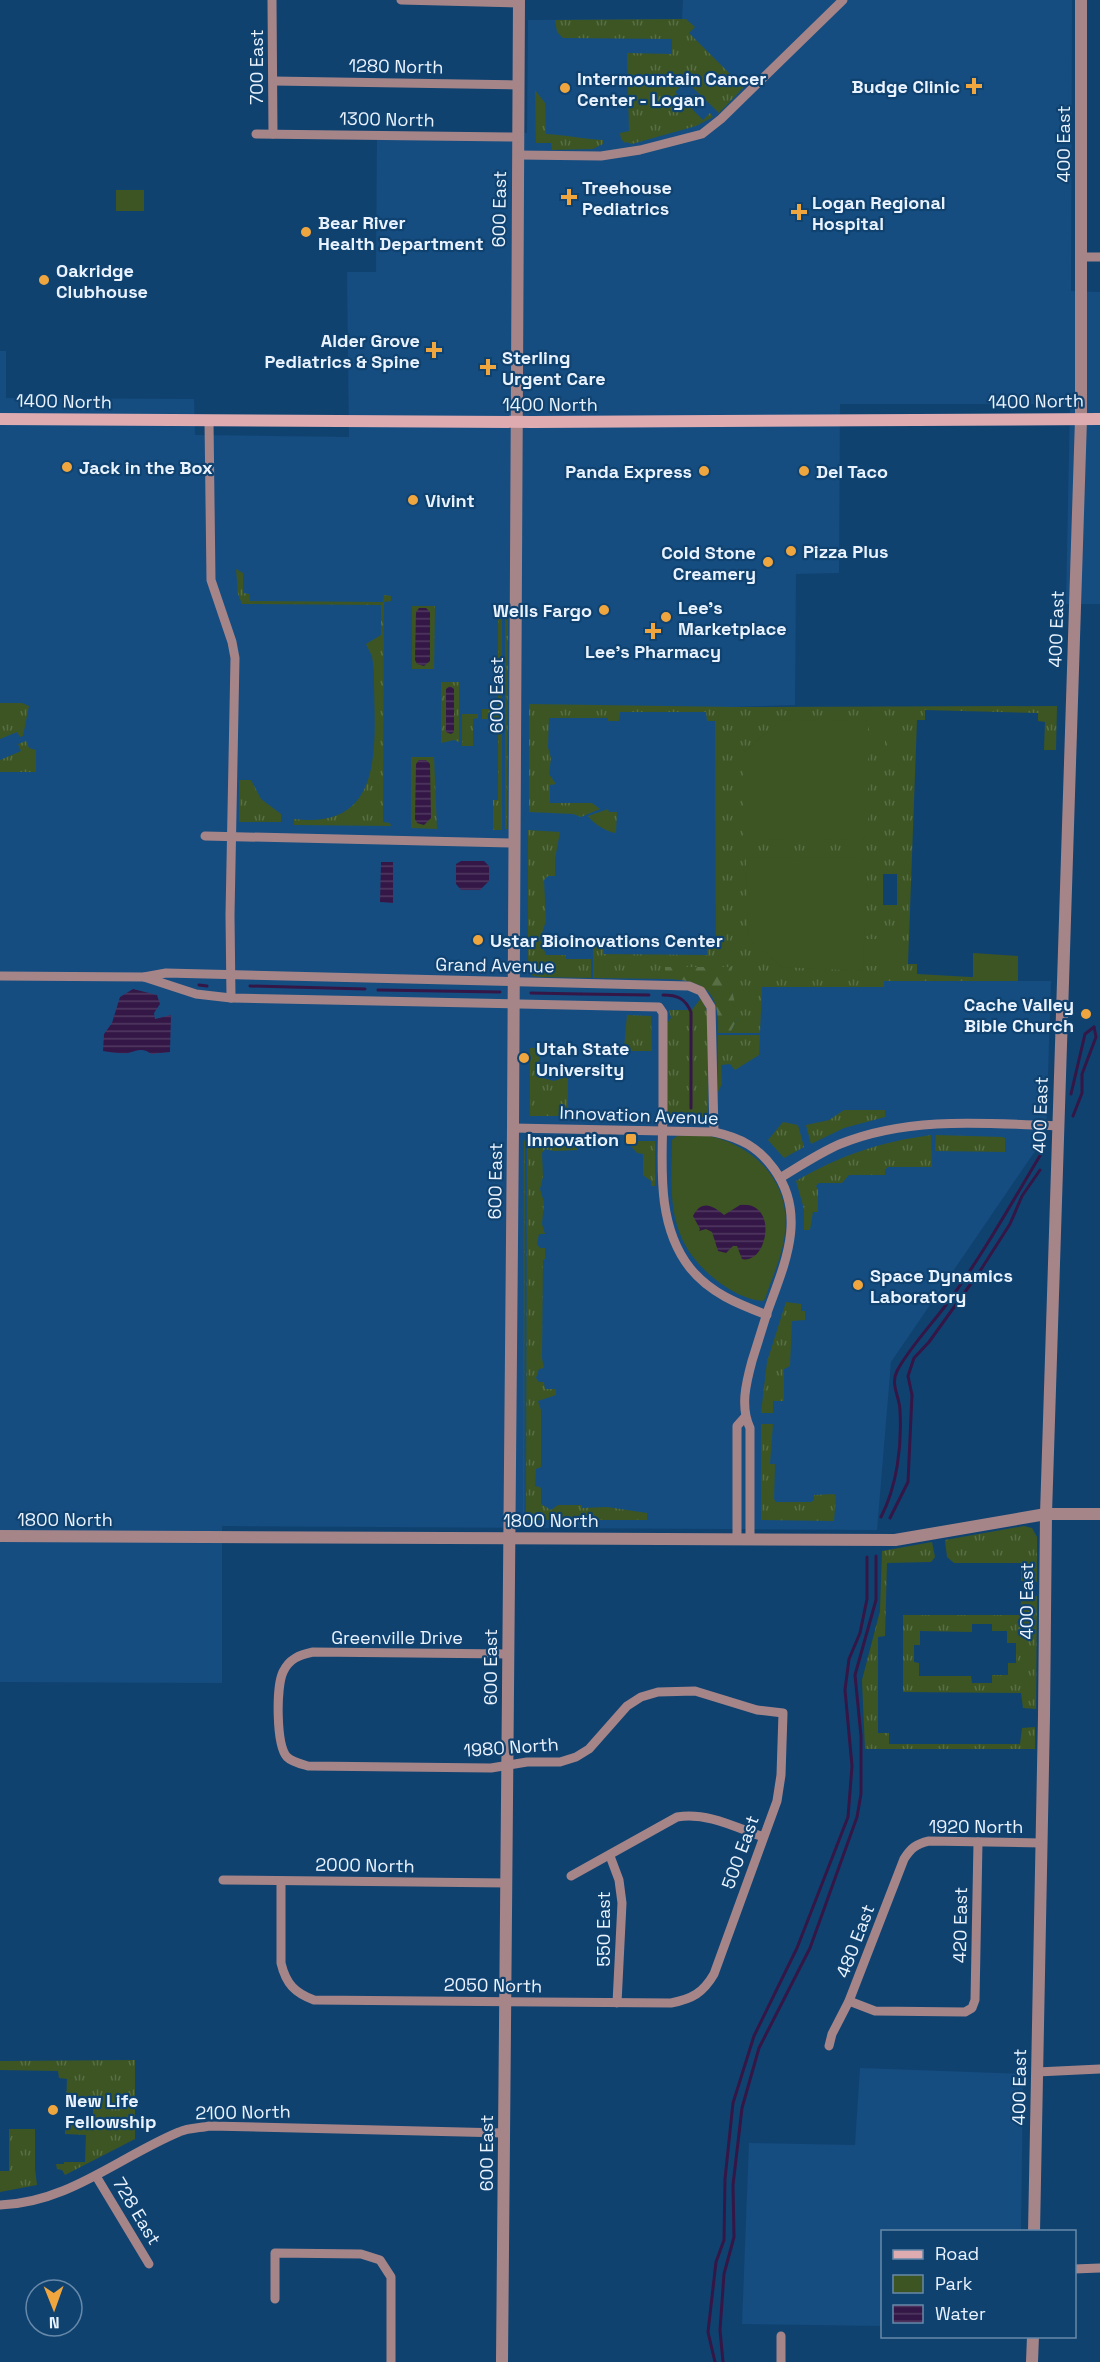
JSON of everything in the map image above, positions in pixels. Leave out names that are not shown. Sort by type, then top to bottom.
[{"type":"main road","name":"1400 North","points":[[0,419],[515,422],[1100,419]]},
{"type":"street","name":"700 East","points":[[272,0],[273,134]]},
{"type":"street","points":[[401,0],[519,2]]},
{"type":"street","points":[[518,156],[601,156],[640,150],[702,134],[721,119],[843,0]]},
{"type":"street","name":"400 East","points":[[1034,2230],[1046,1514],[1081,419],[1081,0]]},
{"type":"street","name":"600 East","points":[[502,2362],[513,1128],[519,2]]},
{"type":"street","name":"1280 North","points":[[273,81],[518,85]]},
{"type":"street","name":"1300 North","points":[[256,134],[518,137]]},
{"type":"street","points":[[1081,256],[1100,257]]},
{"type":"street","points":[[209,421],[211,580],[232,642],[235,658],[231,998]]},
{"type":"street","points":[[205,836],[514,843]]},
{"type":"street","name":"Grand Avenue","points":[[0,976],[144,977],[166,973],[689,986],[701,991],[710,1002],[714,1132]]},
{"type":"street","name":"Grand Avenue","points":[[144,977],[196,994],[231,998],[654,1006],[662,1009],[662,1130]]},
{"type":"street","points":[[780,1178],[814,1156],[840,1144],[891,1129],[934,1124],[1058,1126]]},
{"type":"street","name":"Innovation Avenue","points":[[513,1128],[662,1130],[714,1132],[736,1136],[756,1147],[780,1178],[790,1204],[792,1224],[790,1248],[749,1373],[744,1417],[737,1426],[743,1539]]},
{"type":"street","points":[[662,1130],[663,1199],[674,1241],[690,1268],[712,1289],[734,1303],[767,1314]]},
{"type":"street","name":"1800 North","points":[[0,1536],[895,1540],[1046,1514],[1100,1514]]},
{"type":"street","name":"Greenville Drive","points":[[286,1756],[279,1736],[280,1684],[282,1673],[289,1662],[299,1655],[313,1652],[508,1654]]},
{"type":"street","name":"1980 North","points":[[286,1756],[296,1763],[308,1766],[491,1768],[526,1762],[560,1762],[576,1757],[589,1749],[627,1706],[641,1697],[658,1692],[695,1691],[757,1710],[783,1713]]},
{"type":"street","name":"500 East","points":[[698,1995],[714,1974],[777,1801],[781,1775],[783,1713]]},
{"type":"street","points":[[571,1876],[665,1822],[691,1815],[703,1816],[763,1837]]},
{"type":"street","name":"1920 North","points":[[911,1848],[929,1841],[1042,1843]]},
{"type":"street","name":"420 East","points":[[849,2001],[875,2011],[965,2012],[972,2007],[975,2000],[978,1842]]},
{"type":"street","name":"480 East","points":[[829,2046],[832,2034],[849,2001],[904,1859],[911,1848]]},
{"type":"street","name":"550 East","points":[[609,1856],[619,1880],[622,1903],[617,2003]]},
{"type":"street","name":"2000 North","points":[[223,1880],[507,1883]]},
{"type":"street","name":"2050 North","points":[[281,1881],[281,1964],[284,1975],[289,1985],[302,1995],[315,2000],[671,2003],[698,1995]]},
{"type":"street","points":[[1037,2072],[1100,2069]]},
{"type":"street","name":"2100 North","points":[[0,2205],[30,2202],[56,2194],[96,2176],[181,2131],[210,2126],[504,2133]]},
{"type":"street","name":"728 East","points":[[96,2176],[149,2264]]},
{"type":"street","points":[[275,2299],[275,2253],[361,2254],[380,2260],[391,2277],[391,2362]]},
{"type":"street","points":[[1076,2269],[1100,2268]]},
{"type":"street","points":[[781,2336],[781,2362]]},
{"type":"street","points":[[1032,2338],[1032,2362]]},
{"type":"shaded area","name":"Utah State University","points":[[683,0],[1072,0],[1071,291],[1100,292],[1100,604],[1066,604],[1070,404],[840,404],[839,573],[796,574],[795,705],[735,707],[731,981],[1051,981],[1046,1135],[891,1362],[877,1530],[222,1526],[222,1683],[0,1682],[0,351],[6,351],[6,398],[194,399],[195,435],[349,437],[347,272],[376,272],[377,132],[527,133],[528,20],[682,19]]},
{"type":"shaded area","points":[[860,2068],[1023,2074],[1021,2230],[881,2230],[881,2326],[742,2324],[749,2143],[855,2145]]},
{"type":"green space","points":[[686,19],[695,27],[689,33],[738,82],[741,79],[747,84],[719,113],[686,81],[675,92],[685,103],[695,94],[701,100],[692,109],[703,120],[710,113],[713,117],[696,126],[632,144],[625,143],[620,133],[629,131],[627,53],[672,54],[672,39],[563,38],[557,32],[555,20]]},
{"type":"green space","points":[[535,90],[545,103],[546,134],[603,140],[603,144],[593,149],[552,150],[551,143],[536,143]]},
{"type":"green space","points":[[116,190],[144,190],[144,211],[116,211]]},
{"type":"green space","points":[[236,569],[243,573],[243,593],[249,594],[250,601],[383,602],[384,595],[391,596],[391,601],[384,602],[383,822],[390,823],[391,826],[294,825],[294,819],[325,819],[347,810],[362,794],[370,773],[375,722],[374,670],[372,656],[366,644],[381,635],[381,605],[242,604],[238,594]]},
{"type":"green space","points":[[505,598],[508,622],[507,829],[505,829]]},
{"type":"green space","points":[[412,606],[435,606],[434,669],[412,669]]},
{"type":"green space","points":[[498,619],[502,619],[502,830],[493,830],[493,800],[498,800],[498,719],[482,719],[482,709],[498,709]]},
{"type":"green space","points":[[441,682],[459,682],[459,742],[454,740],[441,743]]},
{"type":"green space","points":[[0,703],[22,703],[29,706],[23,736],[20,737],[17,732],[0,739]]},
{"type":"green space","points":[[529,704],[735,707],[1057,706],[1056,750],[1044,750],[1045,722],[1038,721],[1038,713],[925,710],[925,720],[917,720],[908,964],[917,964],[917,974],[973,977],[973,981],[884,981],[884,987],[762,987],[760,1033],[730,1033],[737,1019],[731,986],[731,967],[666,967],[665,979],[593,978],[593,941],[604,947],[604,954],[707,955],[707,946],[716,946],[715,721],[707,721],[706,712],[620,712],[619,721],[608,721],[608,718],[549,718],[548,747],[551,758],[549,774],[556,784],[550,785],[550,803],[592,803],[600,809],[581,817],[573,814],[529,812]],"holes":[[[883,874],[897,874],[897,905],[883,905]]]},
{"type":"green space","points":[[462,714],[478,714],[478,718],[473,719],[473,746],[462,746]]},
{"type":"green space","points":[[870,719],[885,719],[885,746],[870,746]]},
{"type":"green space","points":[[887,719],[902,719],[902,746],[887,746]]},
{"type":"green space","points":[[868,720],[868,835],[861,840],[743,839],[743,753],[780,721]]},
{"type":"green space","points":[[26,741],[29,748],[36,750],[36,772],[0,772],[0,760],[21,751],[18,744]]},
{"type":"green space","points":[[411,757],[434,757],[437,829],[411,828]]},
{"type":"green space","points":[[239,780],[251,780],[261,799],[281,814],[281,822],[239,822]]},
{"type":"green space","points":[[608,809],[609,812],[617,812],[616,833],[600,827],[588,816]]},
{"type":"green space","points":[[528,830],[560,832],[555,859],[555,876],[548,876],[544,880],[546,921],[540,939],[546,955],[566,955],[566,959],[591,959],[591,978],[541,977],[533,976],[528,971]]},
{"type":"green space","points":[[861,857],[867,862],[863,971],[782,967],[748,938],[746,858]]},
{"type":"green space","points":[[866,939],[880,939],[880,966],[866,966]]},
{"type":"green space","points":[[883,940],[898,940],[898,967],[883,967]]},
{"type":"green space","points":[[973,953],[1018,956],[1018,981],[973,981]]},
{"type":"green space","points":[[665,967],[731,967],[731,986],[737,1019],[730,1033],[718,1033],[716,1007],[707,991],[700,985],[690,982],[665,979]]},
{"type":"green space","points":[[701,998],[709,1015],[708,1117],[667,1117],[667,1023],[671,1018],[669,1010],[692,1010]]},
{"type":"green space","points":[[627,1015],[651,1016],[652,1051],[628,1051],[624,1048]]},
{"type":"green space","points":[[718,1035],[760,1035],[759,1055],[735,1070],[730,1064],[721,1065],[722,1084],[718,1092]]},
{"type":"green space","points":[[530,1048],[543,1048],[537,1066],[543,1078],[554,1081],[568,1076],[568,1116],[530,1116]]},
{"type":"green space","points":[[844,1110],[885,1110],[885,1117],[844,1128],[811,1144],[806,1125],[829,1120]]},
{"type":"green space","points":[[783,1122],[798,1125],[804,1147],[784,1158],[768,1140]]},
{"type":"green space","points":[[704,1135],[722,1139],[752,1155],[765,1167],[782,1196],[785,1213],[784,1241],[763,1301],[738,1294],[716,1280],[700,1265],[680,1233],[672,1199],[672,1140],[677,1136]]},
{"type":"green space","points":[[931,1135],[932,1167],[888,1167],[885,1175],[849,1175],[842,1183],[819,1183],[816,1186],[818,1212],[813,1212],[810,1230],[804,1230],[804,1209],[796,1181],[861,1151],[895,1141]]},
{"type":"green space","points":[[936,1135],[1002,1137],[1005,1138],[1005,1152],[935,1151]]},
{"type":"green space","points":[[525,1139],[524,1520],[523,1521],[524,1142]]},
{"type":"green space","points":[[527,1141],[578,1141],[578,1150],[545,1149],[542,1153],[543,1177],[540,1189],[544,1202],[542,1224],[545,1234],[539,1234],[537,1244],[540,1248],[545,1248],[542,1358],[544,1368],[539,1369],[536,1378],[539,1382],[544,1382],[545,1389],[556,1389],[556,1395],[538,1401],[541,1410],[541,1467],[536,1469],[535,1486],[541,1489],[541,1504],[551,1510],[558,1505],[582,1505],[582,1508],[607,1507],[647,1513],[647,1520],[529,1520],[526,1517]]},
{"type":"green space","points":[[627,1141],[655,1141],[655,1186],[651,1186],[651,1181],[643,1175],[643,1154],[637,1153],[631,1146],[626,1145]]},
{"type":"green space","points":[[786,1302],[801,1304],[801,1311],[805,1311],[805,1320],[792,1321],[790,1366],[784,1369],[784,1401],[773,1401],[773,1413],[761,1413],[767,1362]]},
{"type":"green space","points":[[761,1424],[773,1424],[770,1464],[775,1464],[774,1499],[776,1502],[811,1502],[814,1500],[814,1495],[834,1494],[836,1496],[834,1521],[761,1520]]},
{"type":"green space","points":[[1024,1526],[1032,1528],[1037,1537],[1037,1582],[1021,1581],[1021,1563],[954,1563],[947,1557],[945,1540]]},
{"type":"green space","points":[[932,1542],[935,1557],[931,1562],[887,1563],[885,1636],[878,1637],[878,1733],[889,1733],[889,1744],[1020,1744],[1022,1728],[1035,1727],[1035,1749],[865,1749],[862,1680],[880,1611],[882,1551]]},
{"type":"green space","points":[[1024,1596],[1037,1596],[1036,1709],[1023,1708],[1021,1693],[903,1692],[903,1615],[1020,1615],[1021,1599]],"holes":[[[972,1624],[992,1624],[992,1631],[1007,1631],[1007,1643],[1016,1643],[1016,1663],[1008,1663],[1008,1675],[992,1675],[992,1683],[972,1683],[971,1676],[919,1676],[919,1663],[914,1662],[914,1645],[920,1645],[920,1631],[972,1632]]]},
{"type":"green space","points":[[135,2060],[135,2139],[65,2175],[62,2170],[57,2169],[56,2164],[85,2162],[86,2135],[65,2134],[65,2128],[70,2128],[70,2124],[93,2124],[93,2106],[66,2106],[67,2079],[59,2078],[58,2071],[0,2070],[0,2061]]},
{"type":"green space","points":[[9,2129],[35,2129],[37,2185],[0,2192],[0,2171],[9,2171]]},
{"type":"water","points":[[419,608],[426,608],[430,612],[430,661],[424,666],[417,664],[415,660],[416,612]]},
{"type":"water","points":[[450,686],[454,689],[454,732],[451,734],[446,732],[446,689]]},
{"type":"water","points":[[419,760],[426,760],[430,764],[431,818],[424,825],[417,823],[415,819],[416,764]]},
{"type":"water","points":[[461,861],[484,861],[489,866],[489,881],[480,890],[461,890],[456,884],[456,864]]},
{"type":"water","points":[[381,862],[393,862],[393,903],[380,902]]},
{"type":"water","points":[[133,989],[157,995],[160,1004],[154,1013],[155,1019],[171,1015],[170,1052],[151,1054],[142,1050],[125,1053],[103,1051],[104,1034],[112,1023],[120,997]]},
{"type":"water","points":[[740,1205],[752,1206],[760,1212],[765,1221],[763,1243],[751,1258],[742,1259],[737,1246],[733,1246],[726,1253],[718,1251],[712,1232],[706,1229],[699,1231],[693,1216],[700,1207],[704,1206],[712,1207],[724,1215]]},
{"type":"waterway","points":[[199,985],[207,986]]},
{"type":"waterway","points":[[250,986],[365,989]]},
{"type":"waterway","points":[[378,990],[500,992]]},
{"type":"waterway","points":[[531,993],[581,994]]},
{"type":"waterway","points":[[582,994],[649,995]]},
{"type":"waterway","points":[[663,995],[680,998],[691,1012],[691,1108]]},
{"type":"waterway","points":[[1071,1094],[1085,1034],[1094,1027]]},
{"type":"waterway","points":[[1073,1116],[1082,1093],[1082,1074],[1096,1037],[1094,1027]]},
{"type":"waterway","points":[[881,1517],[895,1479],[899,1452],[900,1406],[895,1386],[897,1371],[974,1265],[1041,1154]]},
{"type":"waterway","points":[[890,1518],[908,1482],[912,1395],[908,1376],[914,1358],[929,1342],[980,1271],[1010,1224],[1022,1196],[1040,1170]]},
{"type":"waterway","points":[[723,2362],[720,2330],[724,2274],[734,2237],[733,2185],[742,2108],[759,2048],[810,1948],[857,1817],[861,1794],[861,1736],[855,1675],[876,1600],[876,1556]]},
{"type":"waterway","points":[[715,2362],[708,2332],[716,2262],[724,2240],[725,2179],[733,2103],[754,2036],[797,1948],[848,1817],[852,1766],[845,1690],[849,1659],[860,1633],[867,1599],[867,1557]]},
{"type":"place","name":"Budge Clinic","points":[[974,86]]},
{"type":"place","name":"Intermountain Cancer Center - Logan","points":[[565,88]]},
{"type":"place","name":"Treehouse Pediatrics","points":[[569,197]]},
{"type":"place","name":"Logan Regional Hospital","points":[[799,212]]},
{"type":"place","name":"Bear River Health Department","points":[[306,232]]},
{"type":"place","name":"Oakridge Clubhouse","points":[[44,280]]},
{"type":"place","name":"Alder Grove Pediatrics & Spine","points":[[434,350]]},
{"type":"place","name":"Sterling Urgent Care","points":[[488,367]]},
{"type":"place","name":"Jack in the Box","points":[[67,467]]},
{"type":"place","name":"Panda Express","points":[[704,471]]},
{"type":"place","name":"Del Taco","points":[[804,471]]},
{"type":"place","name":"Vivint","points":[[413,500]]},
{"type":"place","name":"Pizza Plus","points":[[791,551]]},
{"type":"place","name":"Cold Stone Creamery","points":[[768,562]]},
{"type":"place","name":"Wells Fargo","points":[[604,610]]},
{"type":"place","name":"Lee's Marketplace","points":[[666,617]]},
{"type":"place","name":"Lee's Pharmacy","points":[[653,631]]},
{"type":"place","name":"Ustar Bioinovations Center","points":[[478,940]]},
{"type":"place","name":"Cache Valley Bible Church","points":[[1086,1014]]},
{"type":"place","name":"Utah State University","points":[[524,1058]]},
{"type":"place","name":"Innovation","points":[[631,1139]]},
{"type":"place","name":"Space Dynamics Laboratory","points":[[858,1285]]},
{"type":"place","name":"New Life Fellowship","points":[[53,2110]]}]
